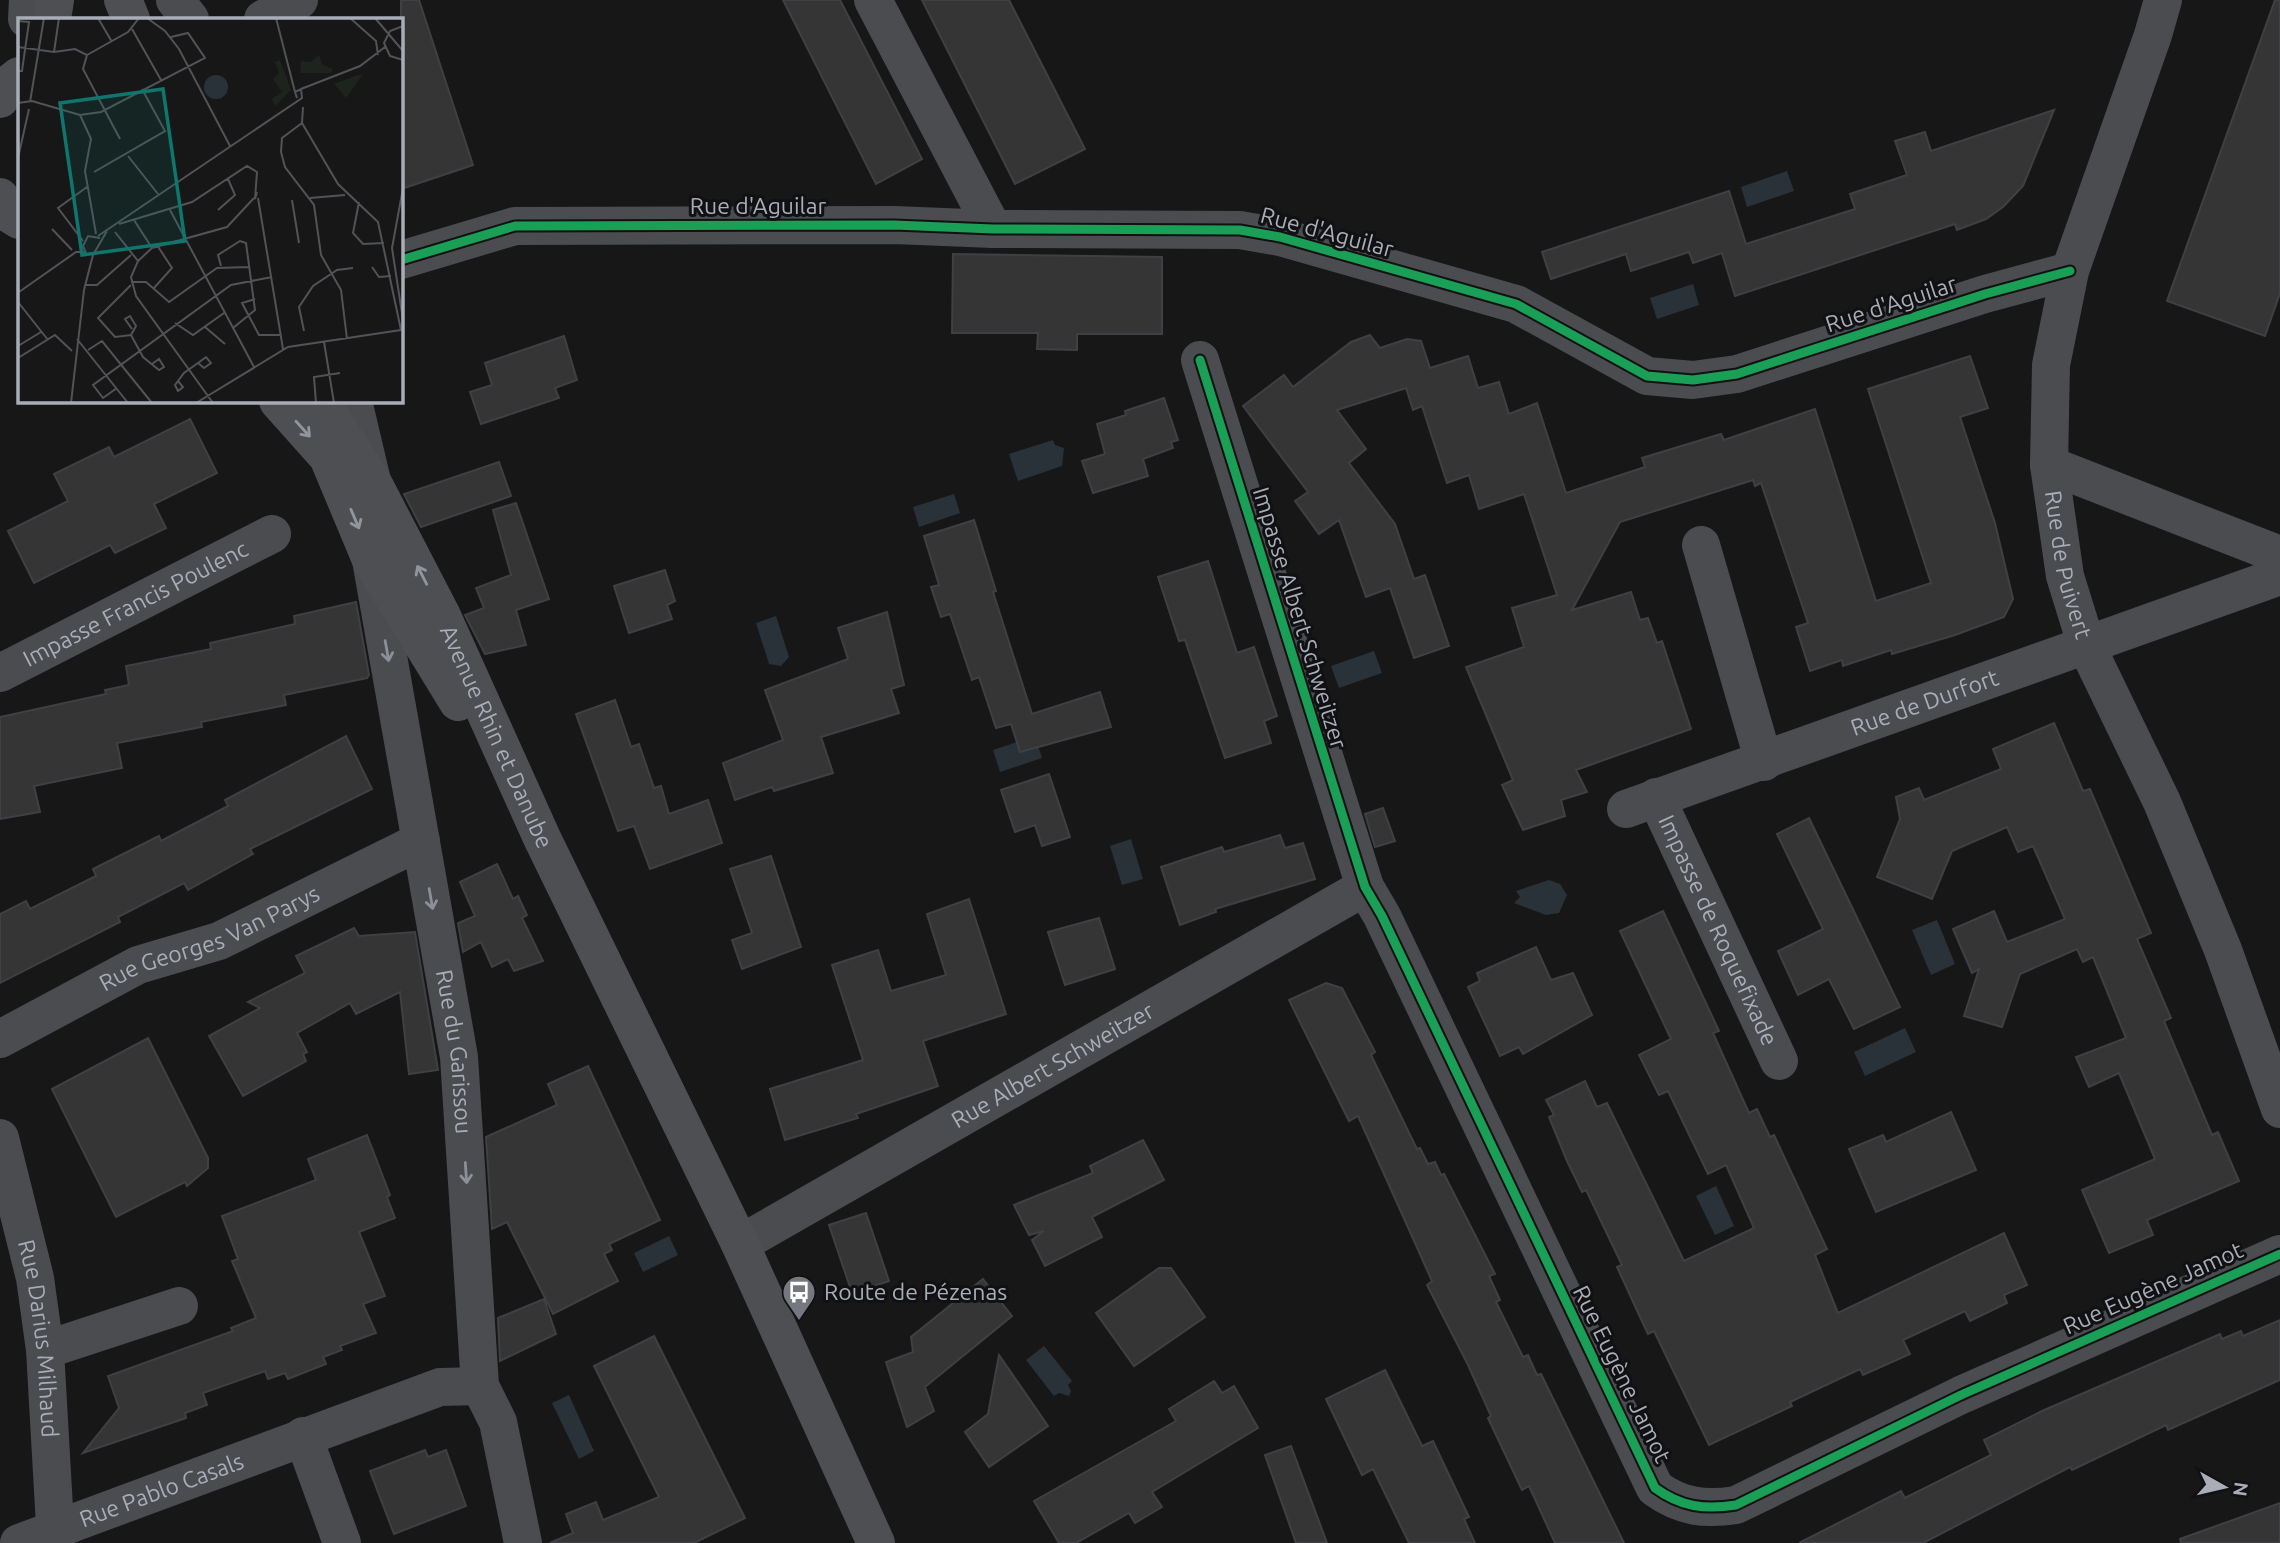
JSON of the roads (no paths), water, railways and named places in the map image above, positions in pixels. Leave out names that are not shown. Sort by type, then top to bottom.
[{"type":"main road","points":[[52,18],[55,0]]},
{"type":"main road","points":[[124,0],[131,18]]},
{"type":"main road","points":[[0,197],[11,215],[18,219]]},
{"type":"main road","name":"Avenue Rhin et Danube","points":[[279,402],[328,457],[371,560],[542,838]]},
{"type":"main road","name":"Avenue Rhin et Danube","points":[[321,402],[371,479],[442,615],[542,838]]},
{"type":"main road","points":[[542,838],[740,1244],[876,1543]]},
{"type":"street","points":[[27,18],[28,0]]},
{"type":"street","points":[[175,0],[189,18]]},
{"type":"street","points":[[265,18],[299,0]]},
{"type":"street","points":[[873,0],[993,229]]},
{"type":"street","name":"Rue de Puivert","points":[[2163,0],[2070,271],[2051,365],[2049,465],[2064,576],[2087,647],[2167,814],[2223,950],[2280,1109]]},
{"type":"street","name":"Rue d'Aguilar","points":[[405,256],[515,226],[894,225],[993,229],[1240,230],[1280,237],[1516,304],[1647,376],[1693,380],[1737,374],[1985,294],[2070,271]]},
{"type":"street","name":"Impasse Albert Schweitzer","points":[[1200,360],[1365,887]]},
{"type":"street","points":[[353,402],[371,479]]},
{"type":"street","points":[[2049,465],[2280,555]]},
{"type":"street","name":"Impasse Francis Poulenc","points":[[0,673],[272,534]]},
{"type":"street","points":[[1701,545],[1764,762]]},
{"type":"street","name":"Rue du Garissou","points":[[371,560],[459,1058],[480,1386],[498,1422],[523,1543]]},
{"type":"street","name":"Rue de Durfort","points":[[1641,803],[1764,762],[2280,576]]},
{"type":"street","name":"Impasse de Roquefixade","points":[[1641,803],[1779,1061]]},
{"type":"street","name":"Rue Georges Van Parys","points":[[0,1039],[138,965],[219,941],[421,842]]},
{"type":"street","name":"Rue Albert Schweitzer","points":[[740,1244],[1365,887]]},
{"type":"street","name":"Rue Eugène Jamot","points":[[1365,887],[1382,916],[1655,1488],[1692,1507],[1714,1509],[1736,1505],[1961,1395],[2280,1254]]},
{"type":"street","name":"Rue Darius Milhaud","points":[[0,1138],[35,1278],[45,1350],[55,1536]]},
{"type":"street","points":[[45,1350],[179,1306]]},
{"type":"street","name":"Rue Pablo Casals","points":[[19,1543],[55,1536],[303,1436],[440,1387],[480,1386]]},
{"type":"street","points":[[303,1436],[342,1543]]},
{"type":"place","name":"Route de Pézenas","points":[[799,1322]]}]
